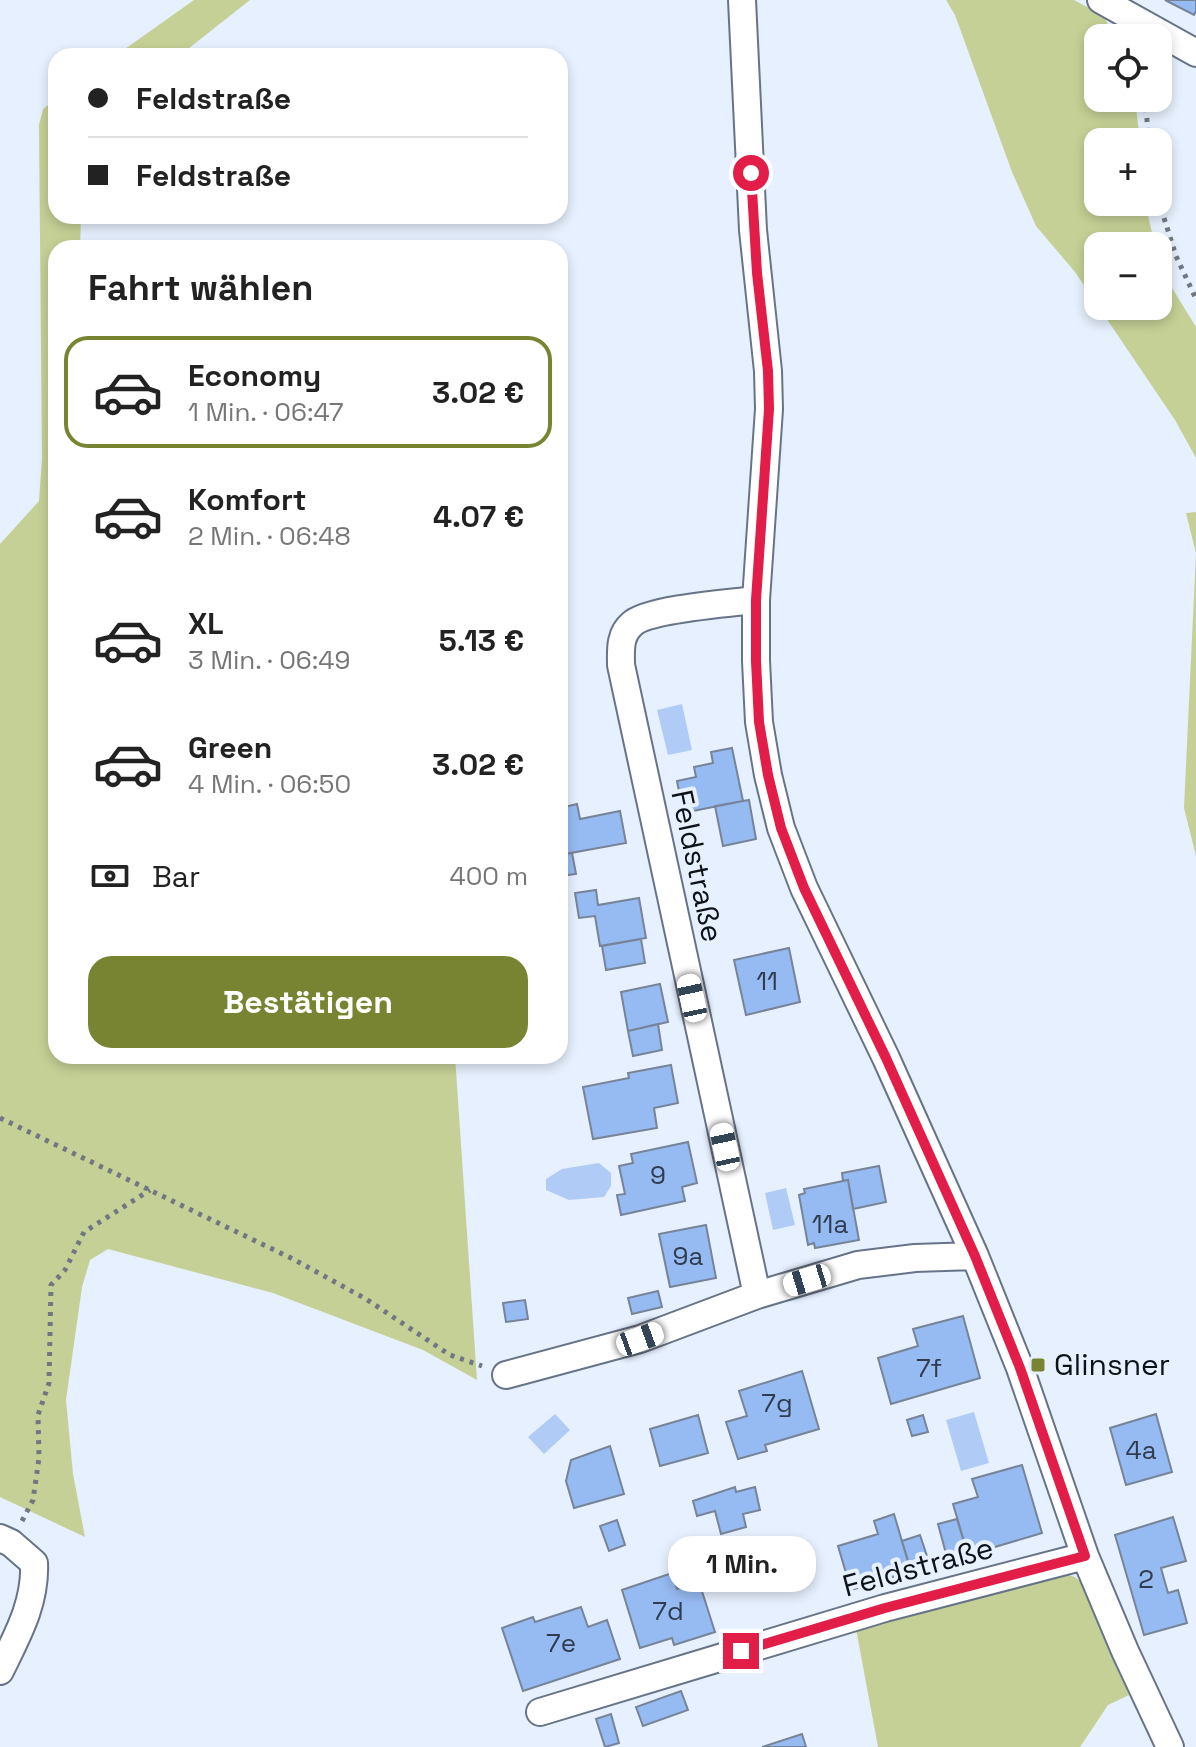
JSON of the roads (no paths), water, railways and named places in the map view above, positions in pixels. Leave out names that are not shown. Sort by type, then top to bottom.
[{"type":"street","points":[[742,0],[753,230],[768,371],[769,409],[756,600],[759,722],[768,775],[781,828],[804,888],[886,1058],[975,1256],[1020,1368],[1085,1556],[1170,1747]]},
{"type":"street","points":[[1101,0],[1196,53]]},
{"type":"street","name":"Feldstraße","points":[[756,600],[649,615],[632,624],[622,639],[621,665],[757,1295]]},
{"type":"street","points":[[506,1375],[640,1339],[757,1295],[858,1265],[915,1258],[975,1256]]},
{"type":"street","points":[[0,1671],[27,1614],[35,1585],[34,1563],[5,1541]]},
{"type":"street","name":"Feldstraße","points":[[540,1712],[885,1608],[1085,1556]]},
{"type":"water","points":[[682,704],[692,750],[668,755],[657,710]]},
{"type":"water","points":[[599,1163],[611,1173],[611,1186],[604,1197],[569,1200],[546,1190],[546,1179],[562,1169]]},
{"type":"water","points":[[786,1188],[795,1225],[773,1230],[765,1193]]},
{"type":"water","points":[[974,1412],[989,1463],[961,1471],[946,1420]]},
{"type":"water","points":[[555,1414],[570,1430],[544,1454],[528,1437]]},
{"type":"place","name":"Glinsner","points":[[1038,1365]]}]
